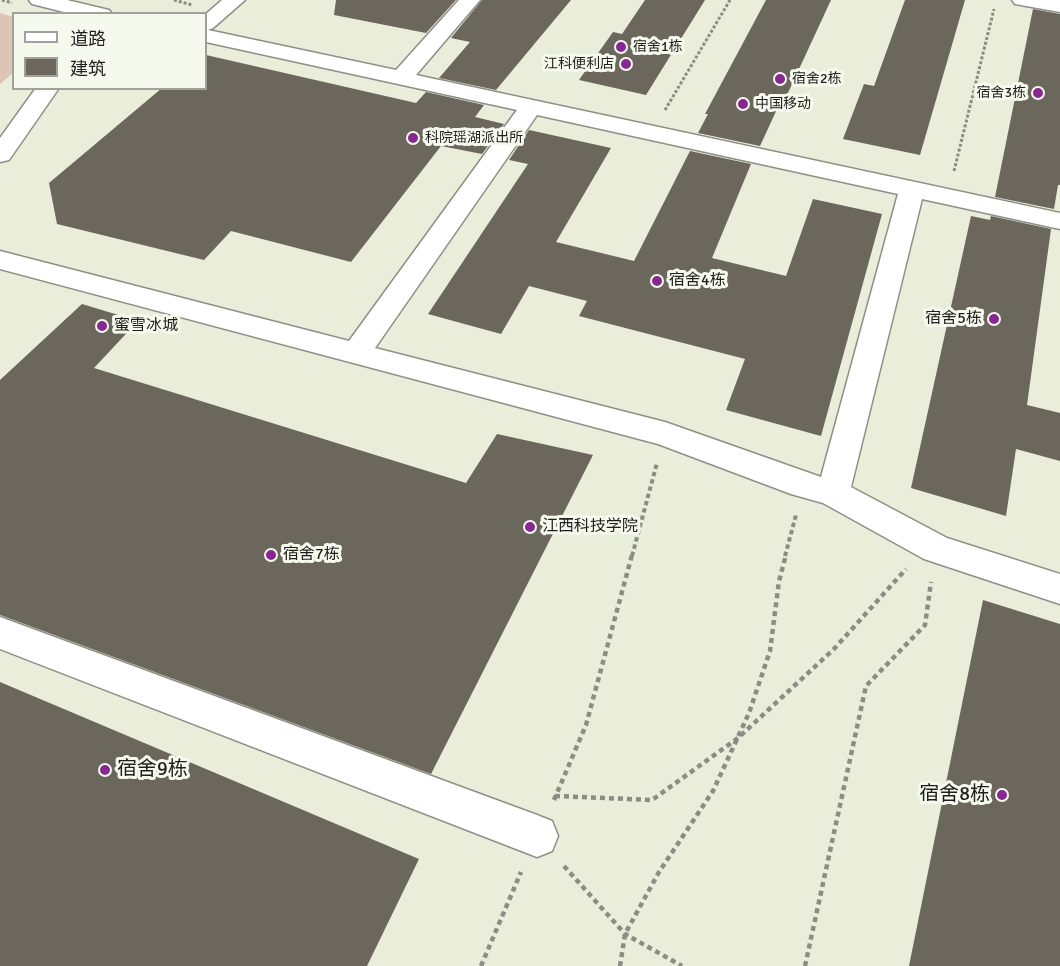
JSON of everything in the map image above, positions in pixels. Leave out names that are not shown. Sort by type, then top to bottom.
[{"type":"street","points":[[39,0],[93,12]]},
{"type":"street","points":[[207,23],[235,0]]},
{"type":"street","points":[[400,79],[470,0]]},
{"type":"street","points":[[1022,0],[1060,6]]},
{"type":"street","points":[[207,36],[948,198],[1060,220]]},
{"type":"street","points":[[0,155],[47,90]]},
{"type":"street","points":[[356,353],[531,107]]},
{"type":"street","points":[[832,493],[912,190]]},
{"type":"street","points":[[0,260],[664,434],[803,485],[832,493],[936,549],[1060,588]]},
{"type":"street","points":[[0,633],[537,836]]},
{"type":"path","points":[[651,134],[730,0]]},
{"type":"path","points":[[948,198],[996,0]]},
{"type":"path","points":[[481,966],[586,725],[664,434]]},
{"type":"path","points":[[620,966],[626,934],[659,872],[713,791],[749,713],[770,651],[779,581],[803,485]]},
{"type":"path","points":[[555,796],[652,800],[738,738],[834,649],[910,566],[936,549]]},
{"type":"path","points":[[805,966],[866,686],[925,626],[936,549]]},
{"type":"path","points":[[537,836],[626,934],[682,966]]},
{"type":"shaded area","name":"江西科技学院","points":[[0,0],[1060,0],[1060,966],[0,966]]},
{"type":"shaded area","points":[[0,13],[12,17],[12,74],[0,84]]},
{"type":"building","points":[[336,0],[456,0],[426,33],[334,15]]},
{"type":"building","points":[[482,0],[571,0],[496,90],[439,78],[470,42],[451,38]]},
{"type":"building","points":[[645,0],[705,0],[646,95],[579,80],[613,32],[622,34]]},
{"type":"building","points":[[766,0],[831,0],[787,95],[784,94],[760,146],[698,133],[708,114],[705,114]]},
{"type":"building","points":[[905,0],[965,0],[920,155],[843,139],[864,84],[874,86]]},
{"type":"building","name":"宿舍3栋","points":[[1033,9],[1060,14],[1060,185],[1058,185],[1054,209],[995,197]]},
{"type":"building","points":[[207,55],[416,103],[426,92],[484,105],[475,117],[504,124],[482,154],[441,146],[351,262],[231,231],[204,260],[57,224],[49,183],[160,90],[207,90]]},
{"type":"building","name":"宿舍4栋","points":[[529,130],[611,148],[556,242],[634,261],[690,151],[751,164],[712,258],[786,276],[813,199],[882,214],[821,436],[726,410],[745,359],[579,316],[587,301],[529,286],[501,334],[428,314],[528,164],[509,160]]},
{"type":"building","name":"宿舍5栋","points":[[971,216],[990,220],[991,216],[1051,229],[1027,405],[1060,413],[1060,461],[1016,449],[1006,516],[911,488]]},
{"type":"building","name":"宿舍7栋","points":[[82,304],[138,321],[94,368],[466,483],[497,434],[593,455],[431,774],[0,615],[0,380]]},
{"type":"building","name":"宿舍8栋","points":[[983,600],[1060,624],[1060,966],[909,966]]},
{"type":"building","name":"宿舍9栋","points":[[0,682],[419,859],[367,966],[0,966]]},
{"type":"place","name":"宿舍1栋","points":[[621,47]]},
{"type":"place","name":"江科便利店","points":[[626,64]]},
{"type":"place","name":"宿舍2栋","points":[[780,79]]},
{"type":"place","name":"宿舍3栋","points":[[1038,93]]},
{"type":"place","name":"中国移动","points":[[743,104]]},
{"type":"place","name":"科院瑶湖派出所","points":[[413,138]]},
{"type":"place","name":"宿舍4栋","points":[[657,281]]},
{"type":"place","name":"宿舍5栋","points":[[994,319]]},
{"type":"place","name":"蜜雪冰城","points":[[102,326]]},
{"type":"place","name":"江西科技学院","points":[[530,527]]},
{"type":"place","name":"宿舍7栋","points":[[271,555]]},
{"type":"place","name":"宿舍9栋","points":[[105,770]]},
{"type":"place","name":"宿舍8栋","points":[[1002,795]]}]
